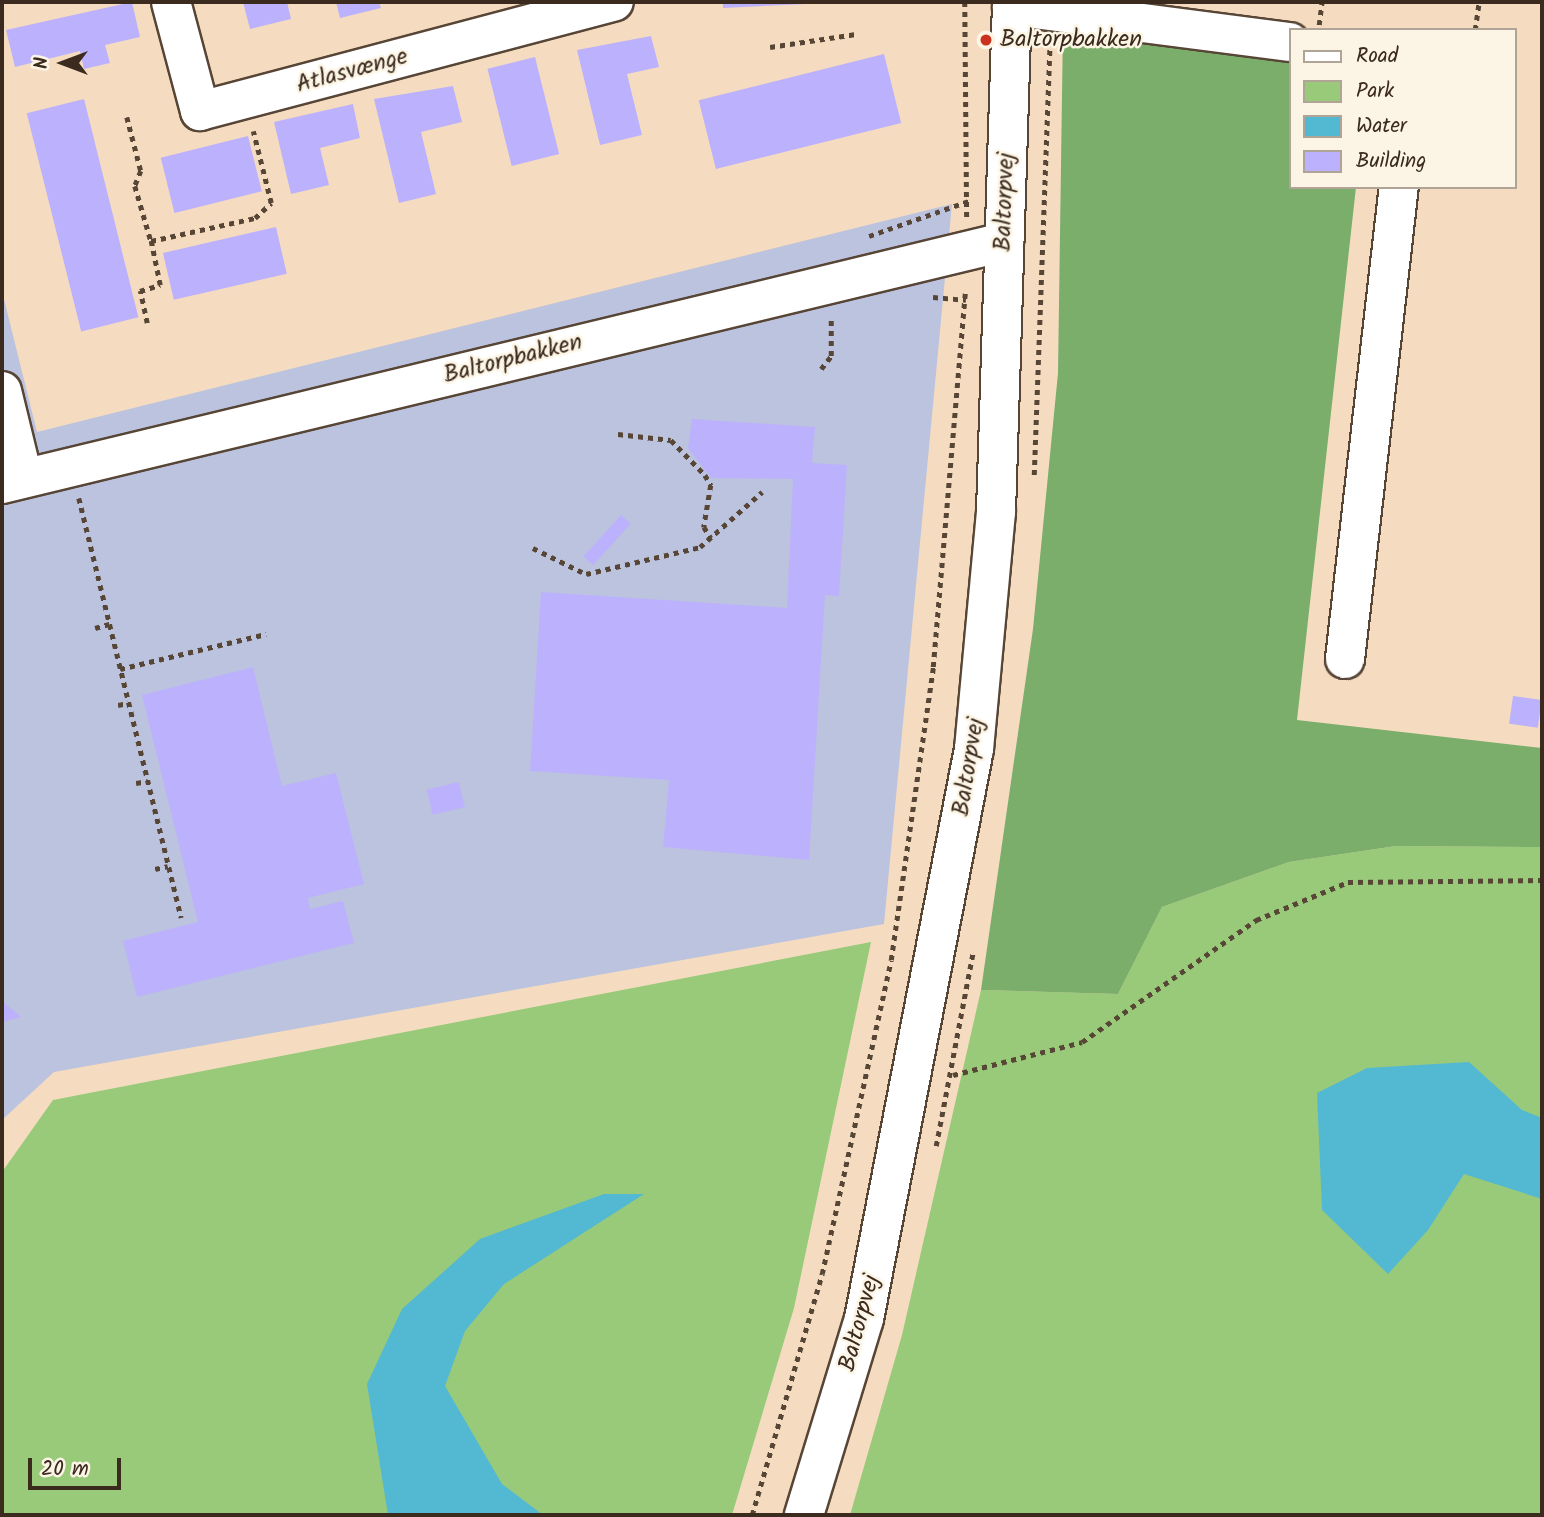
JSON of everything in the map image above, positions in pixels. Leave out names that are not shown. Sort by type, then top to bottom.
[{"type":"street","name":"Atlasvænge","points":[[171,2],[200,111],[614,2]]},
{"type":"street","points":[[1012,4],[1288,41]]},
{"type":"street","name":"Baltorpvej","points":[[804,1515],[864,1319],[913,1086],[974,749],[996,512],[1012,4]]},
{"type":"street","points":[[1345,659],[1399,189]]},
{"type":"street","name":"Baltorpbakken","points":[[2,391],[12,480],[1004,242]]},
{"type":"path","points":[[752,1515],[822,1274],[891,960],[933,667],[960,408],[967,250],[965,2]]},
{"type":"path","points":[[1318,28],[1322,2]]},
{"type":"path","points":[[1475,28],[1479,2]]},
{"type":"path","points":[[770,47],[856,34]]},
{"type":"path","points":[[127,117],[141,171],[135,186],[160,285],[140,291],[146,323]]},
{"type":"path","points":[[151,241],[255,218],[271,203],[252,127],[240,130]]},
{"type":"path","points":[[821,369],[831,356],[831,317]]},
{"type":"path","points":[[618,434],[671,440],[705,475],[711,485],[704,527],[711,538]]},
{"type":"path","points":[[76,487],[181,918]]},
{"type":"path","points":[[533,548],[586,574],[700,547],[762,492]]},
{"type":"path","points":[[95,628],[109,624]]},
{"type":"path","points":[[120,669],[266,634]]},
{"type":"path","points":[[118,705],[128,703]]},
{"type":"path","points":[[136,783],[148,781]]},
{"type":"path","points":[[155,869],[168,866]]},
{"type":"path","points":[[913,1086],[1082,1042],[1256,920],[1348,882],[1542,880]]},
{"type":"shaded area","points":[[952,204],[884,924],[54,1072],[2,1120],[2,291],[37,432]]},
{"type":"green space","points":[[1063,26],[1288,59],[1288,189],[1356,189],[1297,720],[1542,748],[1542,847],[1396,846],[1289,862],[1162,907],[1118,994],[981,990],[1033,629],[1058,373]]},
{"type":"green space","points":[[1396,846],[1542,847],[1542,1515],[850,1515],[902,1335],[981,990],[1118,994],[1162,907],[1289,862]]},
{"type":"green space","points":[[871,942],[794,1308],[732,1515],[2,1515],[2,1172],[53,1100]]},
{"type":"water","points":[[1469,1062],[1522,1110],[1542,1118],[1542,1199],[1464,1174],[1428,1230],[1388,1274],[1322,1210],[1317,1093],[1367,1068]]},
{"type":"water","points":[[604,1194],[644,1194],[504,1284],[465,1331],[445,1386],[502,1484],[543,1515],[388,1515],[367,1384],[402,1309],[480,1239]]},
{"type":"building","points":[[132,2],[140,37],[105,45],[110,63],[84,69],[80,51],[15,67],[6,30]]},
{"type":"building","points":[[243,2],[287,2],[291,19],[250,29]]},
{"type":"building","points":[[336,2],[379,2],[381,8],[340,18]]},
{"type":"building","points":[[723,2],[806,2],[806,4],[723,8]]},
{"type":"building","points":[[651,36],[659,67],[627,74],[642,135],[600,145],[577,50]]},
{"type":"building","points":[[884,54],[901,123],[716,169],[699,100]]},
{"type":"building","points":[[535,57],[559,154],[512,166],[487,69]]},
{"type":"building","points":[[453,86],[462,122],[421,132],[436,194],[399,203],[374,99]]},
{"type":"building","points":[[84,99],[138,317],[81,332],[27,113]]},
{"type":"building","points":[[353,104],[360,138],[320,148],[329,185],[291,194],[274,122]]},
{"type":"building","points":[[248,136],[262,191],[174,213],[161,158]]},
{"type":"building","points":[[276,227],[287,274],[174,300],[163,253]]},
{"type":"building","points":[[692,419],[815,427],[812,463],[847,465],[839,596],[825,595],[809,860],[663,847],[669,780],[530,771],[541,592],[787,608],[793,479],[711,478],[688,448]]},
{"type":"building","points":[[621,515],[631,524],[593,565],[584,557]]},
{"type":"building","points":[[253,667],[282,786],[336,773],[364,884],[308,898],[310,909],[343,901],[354,943],[137,997],[123,941],[198,922],[142,695]]},
{"type":"building","points":[[1513,696],[1542,700],[1538,728],[1509,724]]},
{"type":"building","points":[[459,782],[465,807],[433,815],[427,789]]},
{"type":"building","points":[[2,1001],[21,1017],[2,1022]]},
{"type":"place","name":"Baltorpbakken","points":[[986,40]]}]
